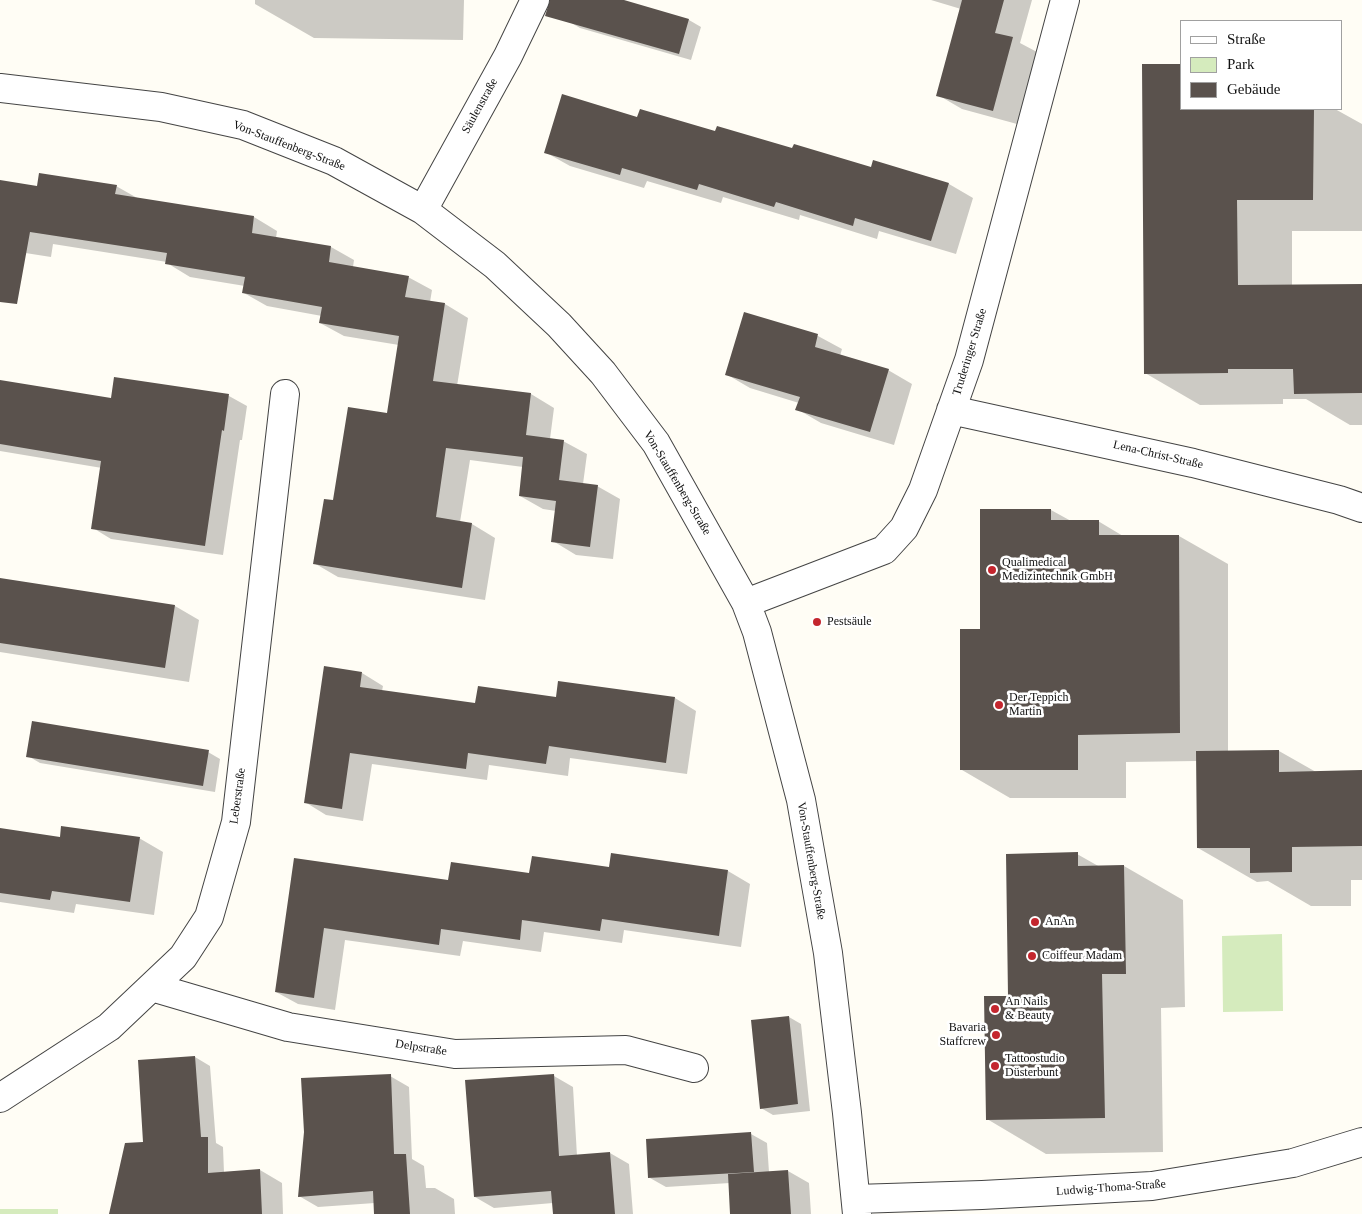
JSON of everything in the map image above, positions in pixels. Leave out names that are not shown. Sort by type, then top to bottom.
[{"type":"street","name":"Säulenstraße","points":[[423,210],[508,56],[535,0]]},
{"type":"street","name":"Truderinger Straße","points":[[746,603],[800,584],[884,550],[904,528],[923,490],[970,360],[1065,0]]},
{"type":"street","name":"Von-Stauffenberg-Straße","points":[[0,88],[161,107],[243,125],[334,161],[423,210],[495,265],[559,325],[603,373],[656,443],[746,603],[757,632],[801,800],[828,954],[856,1206]]},
{"type":"street","name":"Leberstraße","points":[[0,1098],[109,1027],[183,957],[209,917],[236,822],[285,394]]},
{"type":"street","name":"Lena-Christ-Straße","points":[[951,410],[1192,463],[1339,500],[1362,508]]},
{"type":"street","name":"Delpstraße","points":[[152,987],[288,1027],[455,1054],[626,1050],[694,1068]]},
{"type":"street","name":"Ludwig-Thoma-Straße","points":[[856,1206],[982,1195],[1152,1186],[1293,1163],[1362,1142]]},
{"type":"green space","points":[[1282,934],[1283,1011],[1223,1012],[1222,936]]},
{"type":"green space","points":[[0,1209],[58,1209],[58,1214],[0,1214]]},
{"type":"building","points":[[550,0],[624,0],[689,19],[679,54],[545,16]]},
{"type":"building","points":[[962,0],[1004,0],[995,33],[1013,37],[993,111],[936,96]]},
{"type":"building","points":[[1142,64],[1180,64],[1180,110],[1314,110],[1313,200],[1237,200],[1238,285],[1362,284],[1362,393],[1294,394],[1293,369],[1228,369],[1228,373],[1144,374]]},
{"type":"building","points":[[562,94],[637,117],[640,109],[715,131],[717,126],[792,148],[794,144],[871,167],[873,160],[949,183],[931,241],[855,218],[853,226],[776,202],[774,207],[699,184],[697,190],[622,168],[620,175],[544,153]]},
{"type":"building","points":[[39,173],[117,185],[115,194],[254,216],[252,233],[331,246],[329,262],[409,276],[405,297],[445,303],[433,381],[531,393],[526,435],[564,440],[559,480],[598,485],[590,547],[551,542],[556,501],[519,496],[523,457],[446,448],[436,517],[472,523],[462,588],[313,564],[324,499],[333,500],[348,407],[387,413],[399,336],[319,323],[322,307],[242,293],[245,277],[165,264],[167,253],[30,232],[17,304],[0,302],[0,180],[37,186]]},
{"type":"building","points":[[744,312],[818,334],[815,347],[889,369],[870,432],[795,410],[800,397],[725,375]]},
{"type":"building","points":[[114,377],[229,394],[205,546],[91,529],[101,461],[0,444],[0,380],[111,398]]},
{"type":"building","points":[[980,509],[1051,509],[1051,520],[1099,520],[1099,535],[1179,535],[1180,733],[1078,735],[1078,770],[960,770],[960,629],[980,629]]},
{"type":"building","points":[[0,578],[175,605],[165,668],[0,643]]},
{"type":"building","points":[[324,666],[362,672],[360,687],[475,703],[478,686],[556,697],[558,681],[675,697],[666,763],[549,746],[546,764],[468,753],[466,769],[350,753],[342,809],[304,803]]},
{"type":"building","points":[[32,721],[209,750],[203,786],[26,757]]},
{"type":"building","points":[[1279,750],[1279,772],[1362,770],[1362,846],[1292,847],[1292,872],[1250,873],[1250,848],[1197,848],[1196,751]]},
{"type":"building","points":[[61,826],[140,837],[130,902],[52,891],[50,900],[0,893],[0,828],[60,837]]},
{"type":"building","points":[[1078,852],[1078,866],[1124,865],[1126,974],[1102,974],[1105,1118],[986,1120],[984,996],[1008,996],[1006,854]]},
{"type":"building","points":[[611,853],[728,870],[719,936],[602,919],[600,931],[522,920],[520,940],[441,929],[439,945],[324,928],[314,998],[275,992],[294,858],[448,880],[451,862],[529,873],[532,856],[609,867]]},
{"type":"building","points":[[789,1016],[798,1104],[760,1109],[751,1020]]},
{"type":"building","points":[[195,1056],[201,1137],[208,1137],[208,1173],[260,1169],[262,1214],[109,1214],[125,1143],[143,1142],[138,1060]]},
{"type":"building","points":[[391,1074],[394,1154],[406,1154],[410,1214],[374,1214],[373,1191],[298,1197],[304,1132],[301,1078]]},
{"type":"building","points":[[554,1074],[559,1156],[610,1152],[615,1214],[553,1214],[551,1191],[474,1197],[465,1080]]},
{"type":"building","points":[[751,1132],[754,1172],[648,1178],[646,1139]]},
{"type":"building","points":[[788,1170],[791,1214],[730,1214],[728,1174]]},
{"type":"place","name":"Qualimedical Medizintechnik GmbH","points":[[992,570]]},
{"type":"place","name":"Pestsäule","points":[[817,622]]},
{"type":"place","name":"Der Teppich Martin","points":[[999,705]]},
{"type":"place","name":"AnAn","points":[[1035,922]]},
{"type":"place","name":"Coiffeur Madam","points":[[1032,956]]},
{"type":"place","name":"An Nails & Beauty","points":[[995,1009]]},
{"type":"place","name":"Bavaria Staffcrew","points":[[996,1035]]},
{"type":"place","name":"Tattoostudio Düsterbunt","points":[[995,1066]]}]
